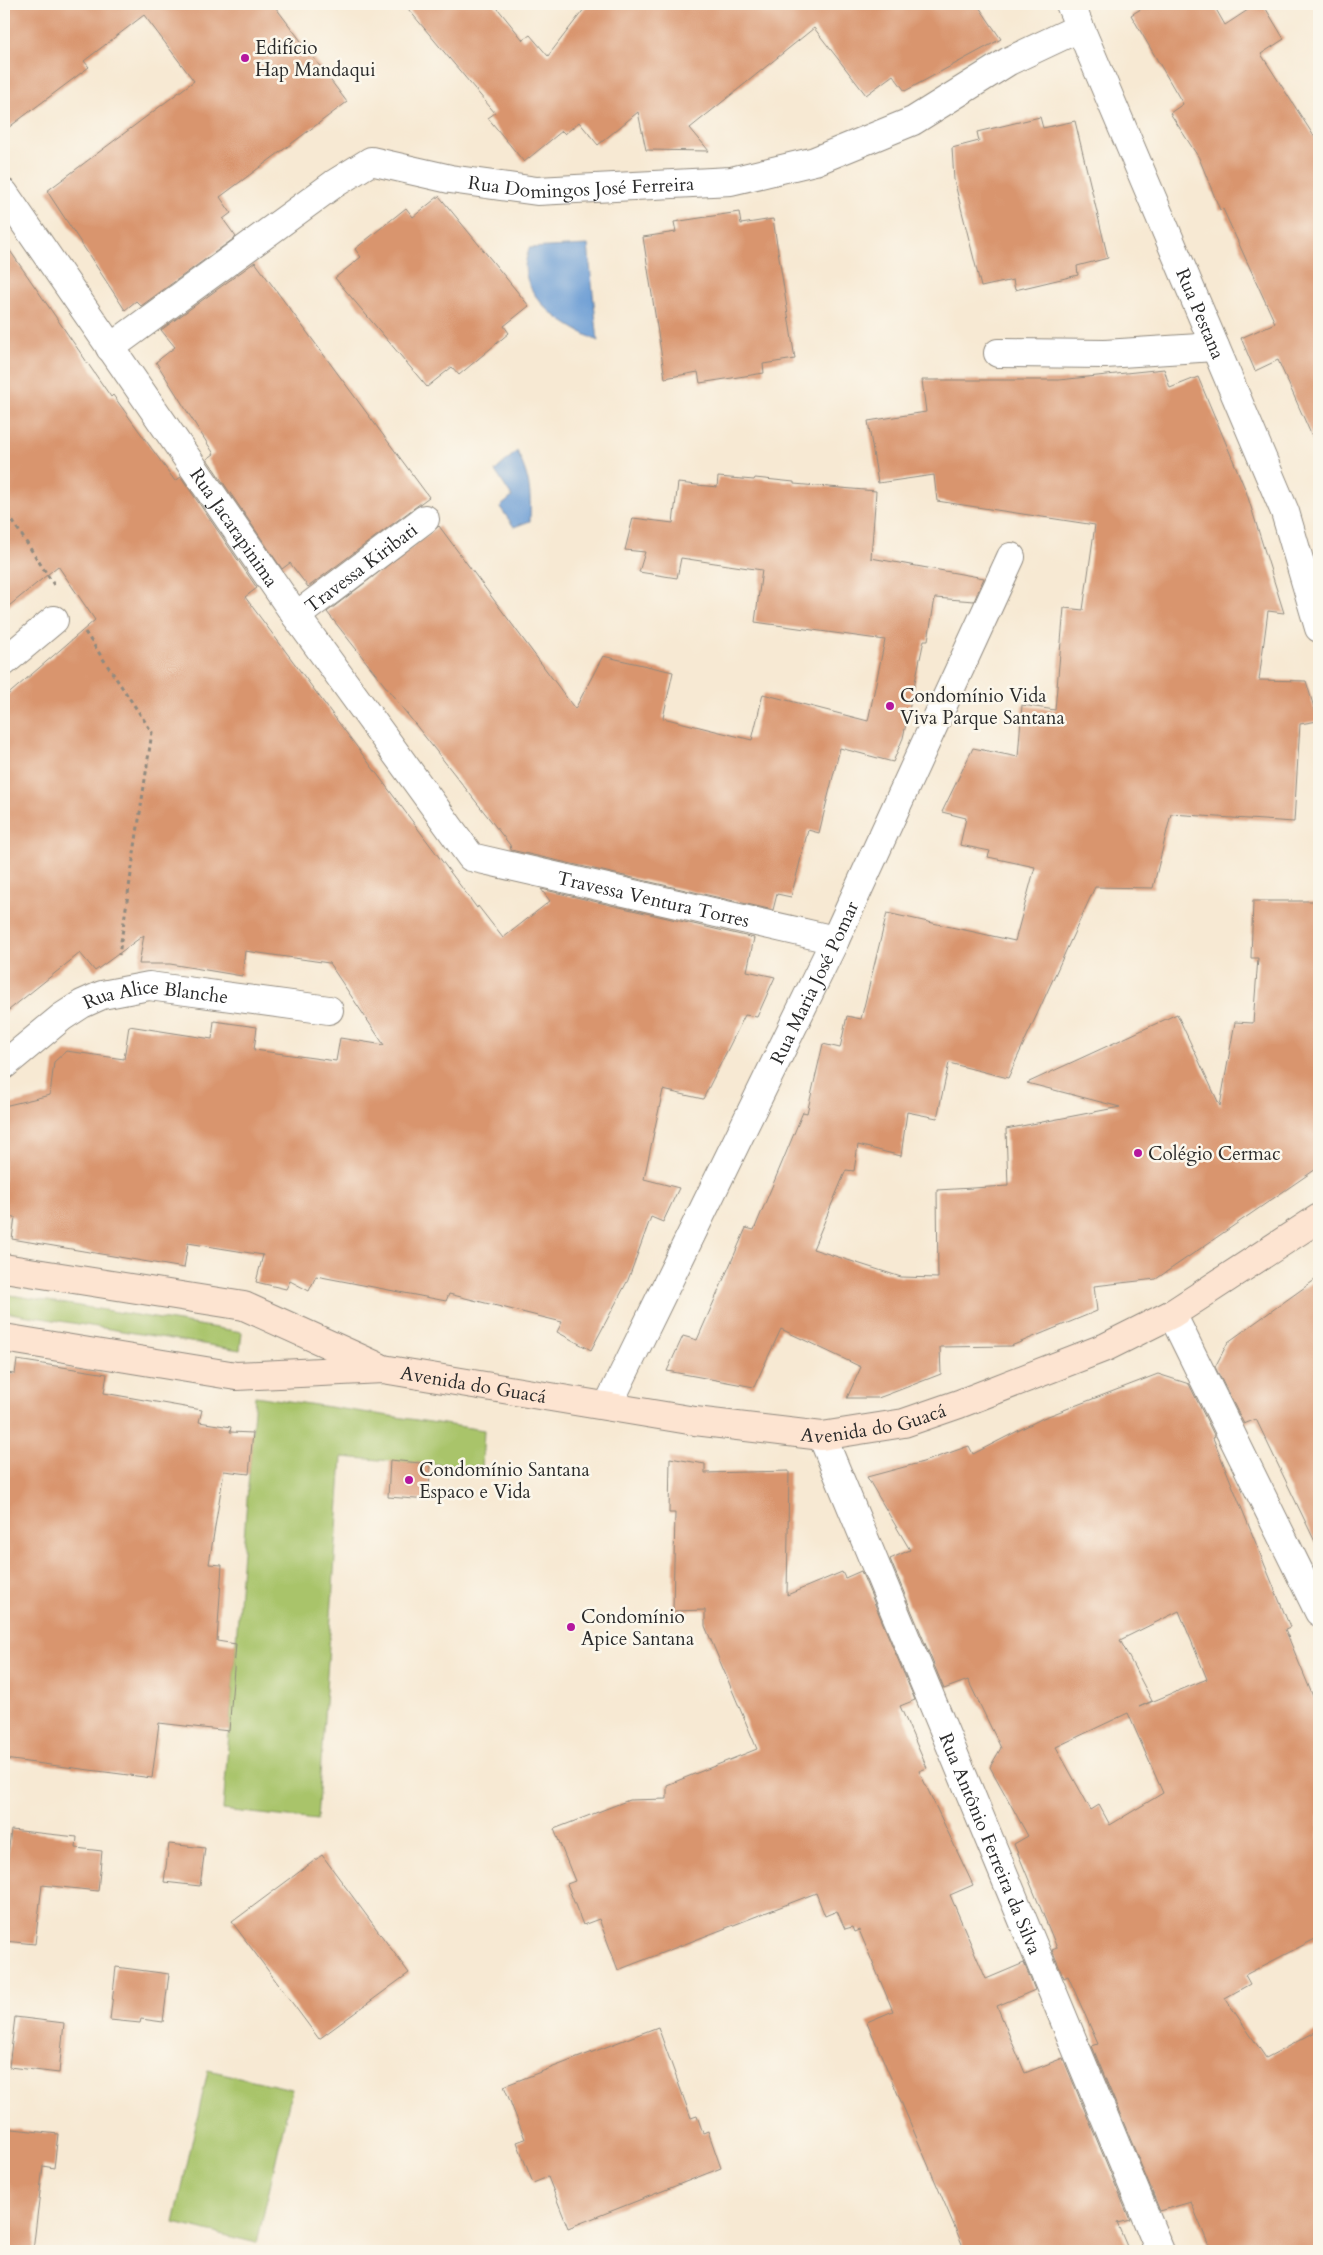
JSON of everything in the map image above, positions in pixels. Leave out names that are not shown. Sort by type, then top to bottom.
[{"type":"street","name":"Rua Pestana","points":[[1075,16],[1285,512],[1319,628]]},
{"type":"street","name":"Rua Domingos José Ferreira","points":[[110,348],[334,184],[371,161],[450,179],[536,191],[731,181],[815,162],[913,121],[1010,61],[1075,16]]},
{"type":"street","name":"Rua Jacarapinima","points":[[4,193],[296,616],[471,857]]},
{"type":"street","points":[[998,353],[1105,354],[1215,347]]},
{"type":"street","name":"Travessa Kiribati","points":[[296,616],[424,519]]},
{"type":"street","name":"Rua Maria José Pomar","points":[[608,1405],[835,940],[1011,557]]},
{"type":"street","points":[[4,662],[67,622]]},
{"type":"street","name":"Travessa Ventura Torres","points":[[471,857],[835,940]]},
{"type":"street","name":"Rua Alice Blanche","points":[[4,1065],[62,1016],[82,1004],[114,993],[149,986],[329,1010]]},
{"type":"street","name":"Avenida do Guacá","points":[[4,1338],[236,1376],[383,1369],[695,1421],[822,1436],[904,1423],[1076,1360],[1172,1314],[1319,1218]]},
{"type":"street","name":"Avenida do Guacá","points":[[4,1268],[244,1306],[383,1369]]},
{"type":"street","points":[[1172,1314],[1319,1612]]},
{"type":"street","name":"Rua Antônio Ferreira da Silva","points":[[822,1436],[1160,2251]]},
{"type":"path","points":[[4,508],[58,591]]},
{"type":"path","points":[[67,622],[152,732],[114,993]]},
{"type":"green space","points":[[4,1294],[242,1332],[240,1350],[4,1312]]},
{"type":"green space","points":[[255,1396],[484,1430],[482,1468],[342,1457],[317,1820],[223,1810]]},
{"type":"green space","points":[[208,2070],[292,2089],[257,2243],[174,2223]]},
{"type":"water","points":[[588,245],[598,341],[551,313],[541,303],[533,292],[525,267],[529,248]]},
{"type":"water","points":[[517,451],[529,485],[530,521],[514,527],[500,507],[512,497],[495,471]]},
{"type":"building","points":[[4,4],[273,4],[347,102],[220,197],[231,213],[223,219],[236,237],[141,306],[136,301],[125,310],[47,191],[194,81],[144,15],[84,61],[89,67],[4,131]]},
{"type":"building","points":[[404,4],[494,4],[523,40],[530,35],[548,56],[588,4],[977,4],[1001,39],[905,91],[893,75],[866,95],[814,28],[690,128],[709,151],[646,150],[638,112],[598,145],[579,122],[565,134],[562,131],[524,162],[488,118],[495,113]]},
{"type":"building","points":[[1149,4],[1213,4],[1225,25],[1257,4],[1263,4],[1284,39],[1261,54],[1319,144],[1319,452],[1278,360],[1255,371],[1241,338],[1275,323],[1223,209],[1220,210],[1199,158],[1170,113],[1183,104],[1131,15]]},
{"type":"building","points":[[1040,117],[1043,128],[1075,121],[1108,258],[1077,266],[1078,275],[1015,290],[1013,280],[981,287],[954,180],[952,148],[979,141],[977,132]]},
{"type":"building","points":[[439,196],[529,306],[504,326],[509,333],[459,375],[452,367],[427,387],[335,278],[361,257],[355,249],[406,208],[413,217]]},
{"type":"building","points":[[739,212],[741,224],[773,219],[795,359],[763,364],[764,373],[700,383],[698,372],[665,378],[643,237],[676,232],[674,222]]},
{"type":"building","points":[[4,242],[111,397],[113,395],[175,481],[181,477],[257,588],[245,597],[477,908],[478,906],[503,938],[550,901],[541,889],[754,938],[747,971],[775,977],[757,1017],[745,1015],[703,1099],[663,1090],[644,1179],[679,1188],[663,1222],[651,1217],[628,1280],[591,1350],[557,1332],[562,1322],[449,1294],[446,1301],[316,1276],[309,1291],[290,1281],[286,1289],[256,1282],[263,1255],[188,1243],[184,1268],[12,1239],[15,1217],[4,1215],[4,1106],[50,1095],[54,1062],[66,1051],[124,1059],[129,1026],[212,1039],[214,1021],[257,1027],[254,1050],[336,1061],[340,1038],[384,1045],[329,963],[245,951],[242,976],[170,964],[139,964],[144,935],[95,971],[80,953],[4,1014],[4,698],[95,620],[58,566],[4,610]]},
{"type":"building","points":[[255,262],[429,497],[308,587],[290,563],[282,569],[207,459],[214,454],[156,362],[175,347],[161,330]]},
{"type":"building","points":[[1164,369],[1170,388],[1198,377],[1246,491],[1284,613],[1268,611],[1259,680],[1306,681],[1318,721],[1300,724],[1294,822],[1171,814],[1153,888],[1095,887],[1008,1078],[949,1063],[937,1118],[907,1112],[901,1156],[858,1145],[854,1171],[846,1170],[813,1249],[901,1277],[938,1278],[937,1190],[1008,1186],[1006,1129],[1120,1107],[1027,1083],[1177,1014],[1220,1106],[1235,1022],[1253,1023],[1258,958],[1251,958],[1253,901],[1319,901],[1319,1167],[1156,1279],[1094,1286],[1097,1311],[1011,1346],[940,1347],[941,1374],[878,1398],[847,1398],[861,1367],[781,1329],[754,1387],[667,1371],[683,1336],[697,1340],[746,1228],[754,1230],[803,1112],[807,1113],[823,1044],[840,1048],[847,1016],[861,1019],[887,913],[1015,941],[1035,867],[988,857],[990,851],[960,845],[966,818],[942,812],[973,748],[1018,757],[1022,705],[1055,710],[1064,608],[1083,610],[1095,525],[937,501],[934,475],[878,483],[868,421],[926,412],[922,380],[1059,380]]},
{"type":"building","points":[[718,477],[754,480],[755,478],[794,482],[794,484],[876,491],[871,558],[984,578],[974,601],[935,598],[928,640],[924,640],[903,738],[893,762],[840,748],[819,833],[808,830],[791,897],[777,894],[773,910],[511,850],[510,845],[327,612],[439,526],[575,709],[603,656],[673,672],[663,718],[752,740],[763,694],[868,721],[885,640],[755,622],[762,570],[681,558],[677,578],[639,572],[645,552],[625,550],[633,518],[673,523],[678,483],[717,487]]},
{"type":"building","points":[[1319,1277],[1319,1550],[1256,1419],[1244,1424],[1215,1367],[1228,1342]]},
{"type":"building","points":[[17,1360],[107,1374],[104,1393],[202,1410],[199,1422],[231,1427],[230,1432],[253,1433],[249,1474],[224,1471],[209,1564],[222,1565],[217,1641],[236,1644],[229,1731],[159,1723],[152,1778],[4,1759],[4,1373],[15,1374]]},
{"type":"building","points":[[1158,1374],[1189,1384],[1215,1437],[1213,1438],[1290,1627],[1285,1629],[1319,1711],[1319,1937],[1245,1975],[1250,1984],[1225,1998],[1266,2058],[1319,2030],[1319,2251],[1211,2251],[1191,2202],[1160,2211],[1092,2046],[1098,2044],[1068,1976],[1064,1978],[1052,1950],[1057,1948],[1014,1844],[1028,1836],[990,1767],[1001,1748],[968,1680],[944,1689],[890,1559],[910,1550],[867,1477],[923,1462],[969,1446],[973,1454],[1043,1418]],"holes":[[[1179,1611],[1207,1679],[1139,1707],[1152,1701],[1120,1640]],[[1128,1713],[1163,1793],[1110,1825],[1099,1805],[1091,1810],[1056,1747]]]},
{"type":"building","points":[[670,1458],[705,1464],[705,1473],[789,1471],[787,1595],[842,1572],[845,1578],[861,1571],[915,1700],[900,1706],[927,1768],[919,1771],[973,1885],[950,1895],[986,1979],[1024,1963],[1035,1990],[997,2006],[1025,2073],[1063,2058],[1130,2220],[1117,2223],[1129,2251],[965,2251],[867,2022],[893,2011],[859,1930],[854,1932],[852,1927],[845,1929],[837,1911],[825,1916],[816,1893],[618,1970],[599,1919],[583,1925],[567,1884],[575,1881],[554,1829],[629,1800],[667,1799],[667,1785],[757,1749],[705,1626],[705,1610],[673,1611],[675,1513],[669,1513]]},
{"type":"building","name":"Condomínio Santana Espaco e Vida","points":[[390,1460],[430,1464],[429,1500],[388,1497]]},
{"type":"building","points":[[11,1830],[77,1837],[76,1848],[102,1851],[98,1891],[42,1885],[35,1944],[4,1941],[4,1889]]},
{"type":"building","points":[[169,1844],[205,1848],[200,1886],[164,1882]]},
{"type":"building","points":[[322,1855],[409,1973],[319,2039],[232,1922]]},
{"type":"building","points":[[116,1967],[169,1974],[163,2022],[141,2019],[140,2023],[110,2020]]},
{"type":"building","points":[[15,2017],[64,2023],[59,2073],[9,2067]]},
{"type":"building","points":[[658,2027],[691,2118],[697,2116],[703,2133],[708,2131],[721,2168],[568,2228],[548,2177],[533,2183],[517,2142],[525,2139],[504,2086]]},
{"type":"building","points":[[4,2128],[58,2134],[54,2168],[43,2166],[33,2251],[4,2251]]},
{"type":"place","name":"Edifício Hap Mandaqui","points":[[245,58]]},
{"type":"place","name":"Condomínio Vida Viva Parque Santana","points":[[890,706]]},
{"type":"place","name":"Colégio Cermac","points":[[1138,1153]]},
{"type":"place","name":"Condomínio Santana Espaco e Vida","points":[[409,1480]]},
{"type":"place","name":"Condomínio Apice Santana","points":[[571,1627]]}]
